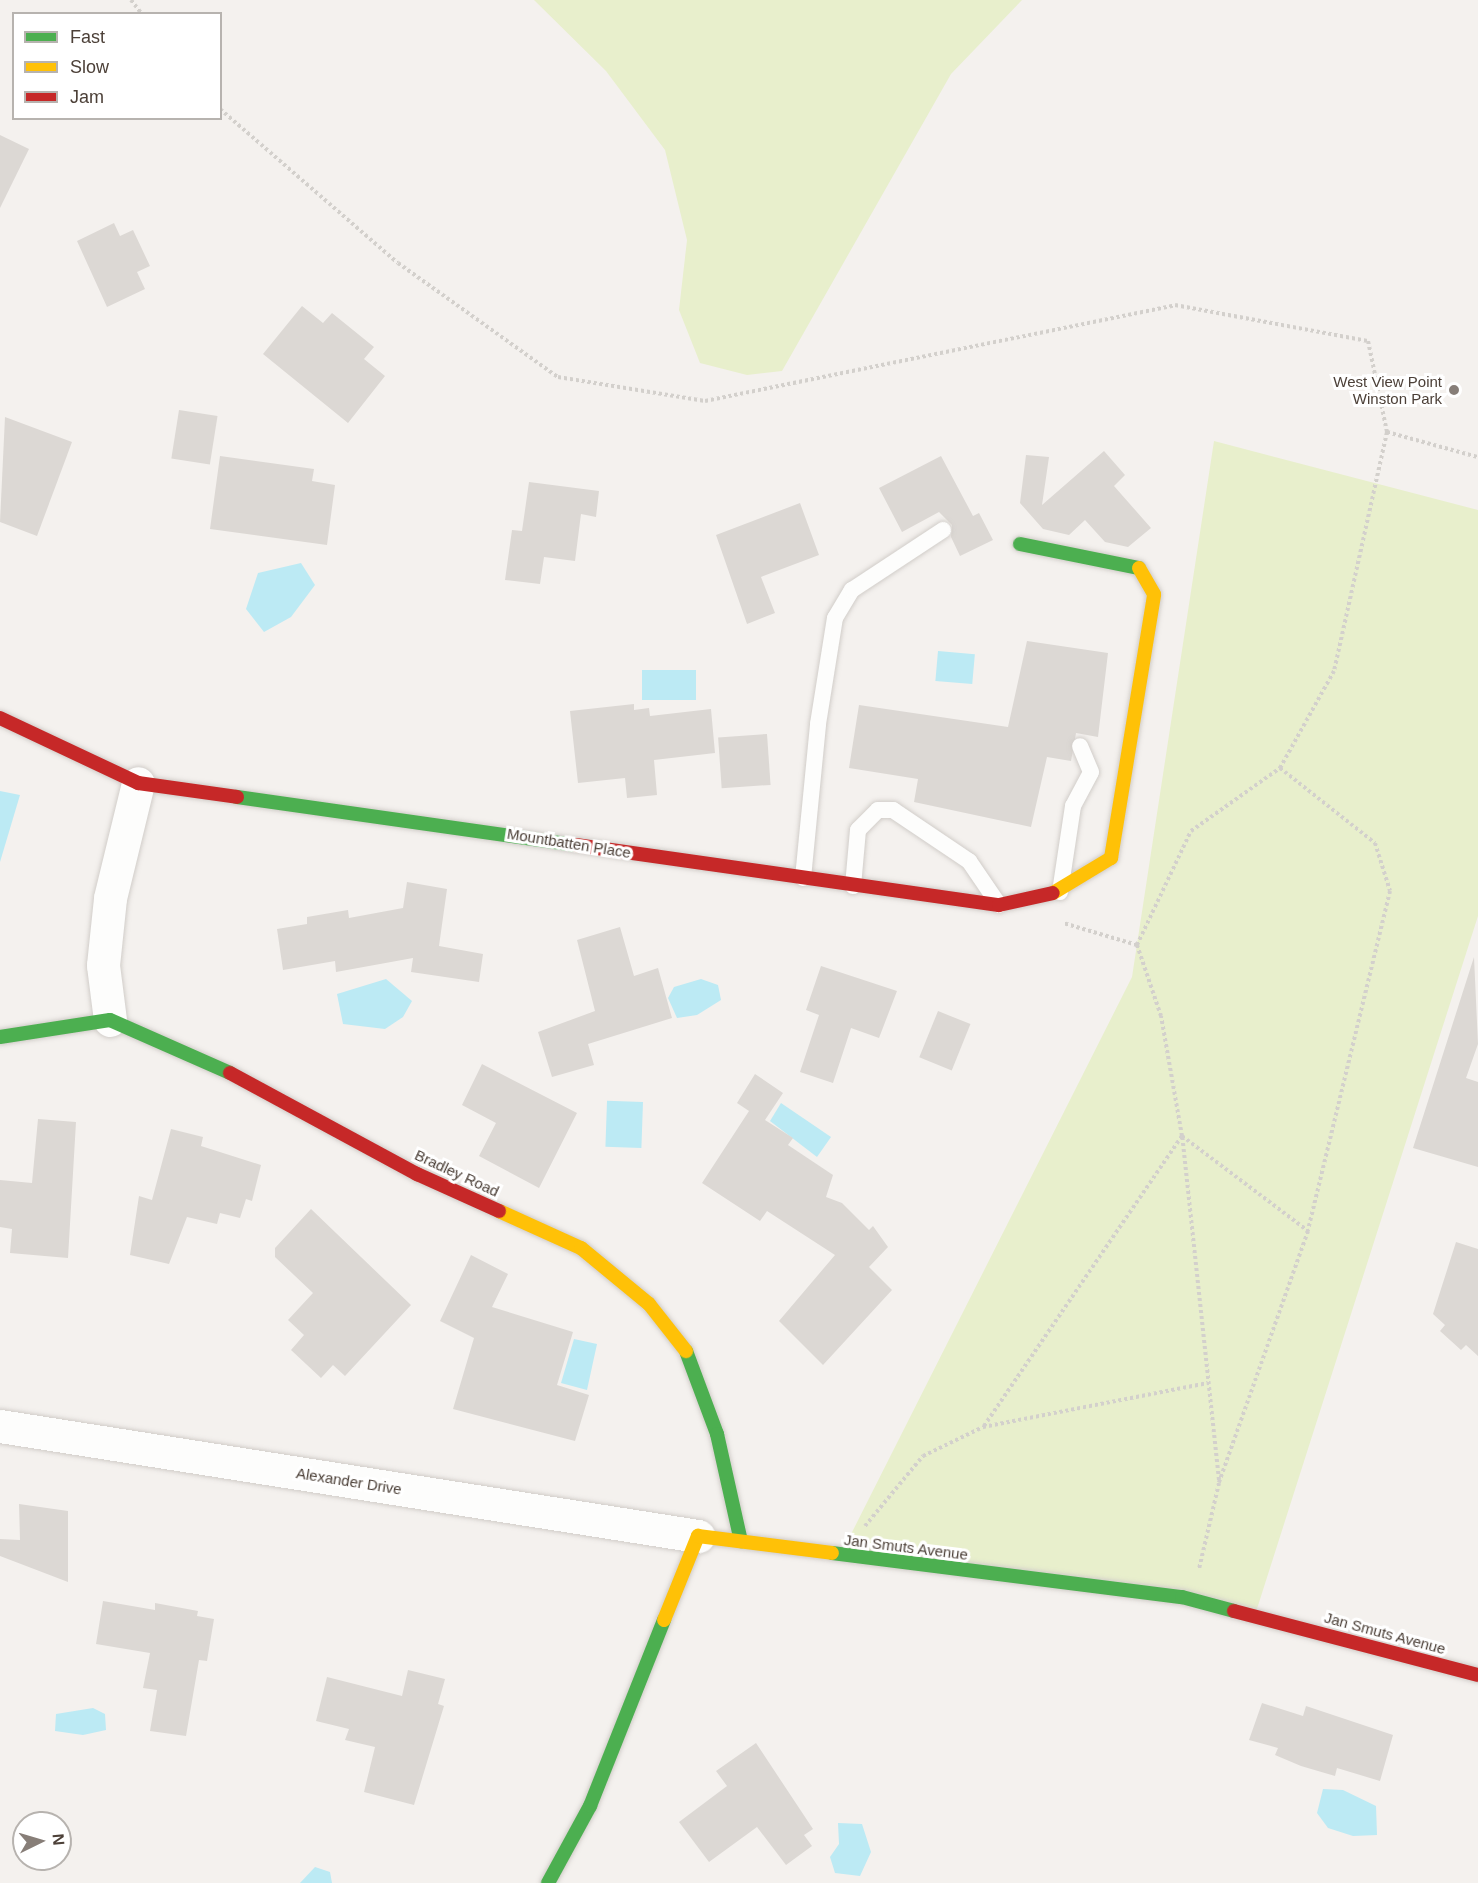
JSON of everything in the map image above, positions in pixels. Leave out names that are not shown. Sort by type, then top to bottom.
[{"type":"street","points":[[1020,544],[1143,569],[1154,594],[1111,858],[1060,892]]},
{"type":"street","name":"Mountbatten Place","points":[[0,718],[138,783],[999,905],[1060,892]]},
{"type":"street","points":[[0,1037],[110,1020],[104,965],[110,898],[138,783]]},
{"type":"street","name":"Bradley Road","points":[[110,1020],[217,1066],[417,1174],[581,1248],[624,1280],[667,1322],[700,1382],[741,1541]]},
{"type":"street","name":"Alexander Drive","points":[[0,1426],[698,1536]]},
{"type":"street","points":[[548,1883],[590,1806],[698,1536]]},
{"type":"street","name":"Jan Smuts Avenue","points":[[698,1536],[1192,1600],[1478,1675]]},
{"type":"lane","points":[[803,878],[818,724],[835,618],[852,590],[943,530]]},
{"type":"lane","points":[[1060,892],[1073,806],[1091,772],[1080,746]]},
{"type":"lane","points":[[853,886],[858,830],[878,810],[893,810],[969,861],[999,905]]},
{"type":"path","points":[[131,0],[140,12]]},
{"type":"path","points":[[222,111],[398,264],[558,377],[705,401],[1175,305],[1368,341],[1387,432],[1334,670],[1281,768],[1191,831],[1137,945],[1161,1016],[1182,1136],[1219,1484]]},
{"type":"path","points":[[1387,432],[1478,457]]},
{"type":"path","points":[[1192,1600],[1219,1484],[1308,1231],[1390,891],[1375,843],[1281,768]]},
{"type":"path","points":[[1057,922],[1137,945]]},
{"type":"path","points":[[1182,1136],[1308,1231]]},
{"type":"path","points":[[983,1427],[1182,1136]]},
{"type":"path","points":[[840,1556],[923,1456],[983,1427],[1208,1383]]},
{"type":"green space","points":[[534,0],[1022,0],[951,74],[782,371],[747,375],[700,363],[679,310],[687,240],[665,150],[606,71]]},
{"type":"green space","points":[[1214,441],[1478,510],[1478,916],[1255,1615],[840,1556],[1132,977]]},
{"type":"water","points":[[301,563],[315,585],[291,617],[264,632],[246,609],[258,573]]},
{"type":"water","points":[[938,651],[975,654],[972,684],[935,681]]},
{"type":"water","points":[[642,670],[696,670],[696,700],[642,700]]},
{"type":"water","points":[[0,791],[20,795],[0,862]]},
{"type":"water","points":[[386,979],[412,1001],[403,1017],[385,1029],[343,1024],[337,994]]},
{"type":"water","points":[[701,979],[718,985],[721,1000],[697,1015],[677,1018],[668,998],[674,987]]},
{"type":"water","points":[[607,1101],[643,1102],[641,1148],[605,1147]]},
{"type":"water","points":[[781,1103],[831,1137],[817,1157],[770,1121]]},
{"type":"water","points":[[574,1339],[597,1344],[587,1390],[561,1383]]},
{"type":"water","points":[[93,1708],[105,1714],[106,1730],[83,1735],[55,1731],[56,1714]]},
{"type":"water","points":[[1323,1789],[1343,1790],[1376,1806],[1377,1835],[1353,1836],[1328,1828],[1317,1813]]},
{"type":"water","points":[[838,1823],[862,1824],[871,1852],[860,1876],[835,1873],[830,1857],[839,1844]]},
{"type":"water","points":[[315,1867],[330,1872],[332,1883],[300,1883]]},
{"type":"building","points":[[0,135],[29,149],[0,208]]},
{"type":"building","points":[[114,223],[120,236],[133,230],[150,266],[137,272],[145,289],[107,307],[77,241]]},
{"type":"building","points":[[302,306],[323,323],[332,313],[374,347],[364,359],[385,376],[348,423],[263,354]]},
{"type":"building","points":[[179,410],[218,416],[210,464],[171,458]]},
{"type":"building","points":[[5,417],[72,442],[37,536],[0,522]]},
{"type":"building","points":[[1104,451],[1125,475],[1114,486],[1151,528],[1128,547],[1105,542],[1085,520],[1069,535],[1043,529],[1020,503],[1026,455],[1049,457],[1042,505]]},
{"type":"building","points":[[220,456],[314,469],[312,481],[335,485],[327,545],[210,529]]},
{"type":"building","points":[[941,456],[973,516],[979,513],[993,540],[960,556],[951,537],[952,525],[939,512],[902,532],[879,488]]},
{"type":"building","points":[[529,482],[599,491],[596,517],[581,514],[575,561],[544,557],[540,584],[505,580],[512,530],[522,531]]},
{"type":"building","points":[[800,503],[819,555],[761,577],[775,613],[747,624],[716,535]]},
{"type":"building","points":[[1027,641],[1108,653],[1098,737],[1076,733],[1071,761],[1047,757],[1031,827],[914,802],[918,779],[849,768],[859,705],[1008,727]]},
{"type":"building","points":[[634,704],[634,710],[649,708],[650,716],[711,709],[715,753],[654,760],[657,795],[627,798],[625,778],[578,783],[570,711]]},
{"type":"building","points":[[767,734],[771,785],[722,788],[718,737]]},
{"type":"building","points":[[407,882],[447,889],[439,946],[483,954],[479,982],[411,972],[413,958],[336,972],[335,961],[283,970],[277,929],[307,924],[307,917],[348,910],[349,918],[403,908]]},
{"type":"building","points":[[620,927],[634,976],[658,968],[672,1018],[588,1044],[594,1065],[552,1077],[538,1032],[595,1011],[577,940]]},
{"type":"building","points":[[1474,957],[1478,1044],[1466,1078],[1478,1082],[1478,1167],[1413,1148]]},
{"type":"building","points":[[821,966],[897,991],[879,1038],[851,1028],[833,1083],[800,1072],[819,1015],[806,1010]]},
{"type":"building","points":[[938,1011],[970,1024],[952,1070],[919,1057]]},
{"type":"building","points":[[482,1064],[577,1113],[539,1188],[479,1156],[496,1123],[462,1105]]},
{"type":"building","points":[[755,1074],[783,1093],[765,1120],[793,1138],[788,1145],[833,1175],[826,1197],[842,1203],[869,1230],[873,1226],[888,1247],[869,1267],[892,1290],[823,1365],[779,1321],[835,1255],[767,1211],[760,1221],[702,1183],[749,1111],[737,1103]]},
{"type":"building","points":[[38,1119],[76,1122],[68,1258],[10,1253],[12,1229],[0,1227],[0,1180],[32,1183]]},
{"type":"building","points":[[171,1129],[203,1137],[201,1146],[261,1165],[252,1201],[246,1199],[240,1218],[220,1213],[217,1224],[187,1217],[169,1264],[130,1255],[139,1196],[152,1200]]},
{"type":"building","points":[[311,1209],[411,1305],[345,1376],[333,1365],[321,1378],[291,1350],[304,1335],[288,1320],[313,1293],[275,1257],[275,1248]]},
{"type":"building","points":[[1456,1242],[1478,1249],[1478,1356],[1466,1345],[1461,1350],[1440,1331],[1445,1325],[1433,1314]]},
{"type":"building","points":[[471,1255],[508,1274],[492,1307],[573,1332],[557,1385],[589,1395],[575,1441],[453,1409],[474,1338],[440,1321]]},
{"type":"building","points":[[19,1504],[68,1511],[68,1582],[0,1556],[0,1539],[20,1540]]},
{"type":"building","points":[[103,1601],[155,1610],[155,1603],[198,1611],[197,1616],[214,1619],[207,1661],[199,1660],[186,1736],[150,1731],[157,1690],[143,1688],[150,1653],[96,1644]]},
{"type":"building","points":[[408,1670],[445,1679],[438,1704],[444,1706],[414,1805],[364,1792],[375,1747],[345,1740],[349,1729],[316,1721],[327,1677],[402,1696]]},
{"type":"building","points":[[1262,1703],[1303,1716],[1306,1706],[1393,1735],[1380,1781],[1337,1768],[1335,1776],[1301,1766],[1275,1755],[1278,1748],[1249,1740]]},
{"type":"building","points":[[756,1743],[813,1829],[804,1835],[812,1846],[786,1865],[757,1827],[709,1862],[679,1822],[727,1786],[716,1771]]},
{"type":"traffic: fast","points":[[1020,544],[1139,568]]},
{"type":"traffic: fast","points":[[237,797],[576,845]]},
{"type":"traffic: fast","points":[[0,1037],[110,1020],[230,1073]]},
{"type":"traffic: fast","points":[[686,1351],[717,1434],[741,1541]]},
{"type":"traffic: fast","points":[[832,1553],[1182,1597],[1234,1611]]},
{"type":"traffic: fast","points":[[548,1883],[590,1806],[664,1620]]},
{"type":"traffic: slow","points":[[1053,893],[1111,858],[1154,594],[1139,568]]},
{"type":"traffic: slow","points":[[499,1211],[581,1248],[649,1304],[686,1351]]},
{"type":"traffic: slow","points":[[664,1620],[698,1536],[832,1553]]},
{"type":"traffic: jam","points":[[0,718],[138,783],[237,797]]},
{"type":"traffic: jam","points":[[576,845],[999,905],[1053,893]]},
{"type":"traffic: jam","points":[[230,1073],[417,1174],[499,1211]]},
{"type":"traffic: jam","points":[[1234,1611],[1478,1675]]},
{"type":"place","name":"West View Point Winston Park","points":[[1454,390]]}]
